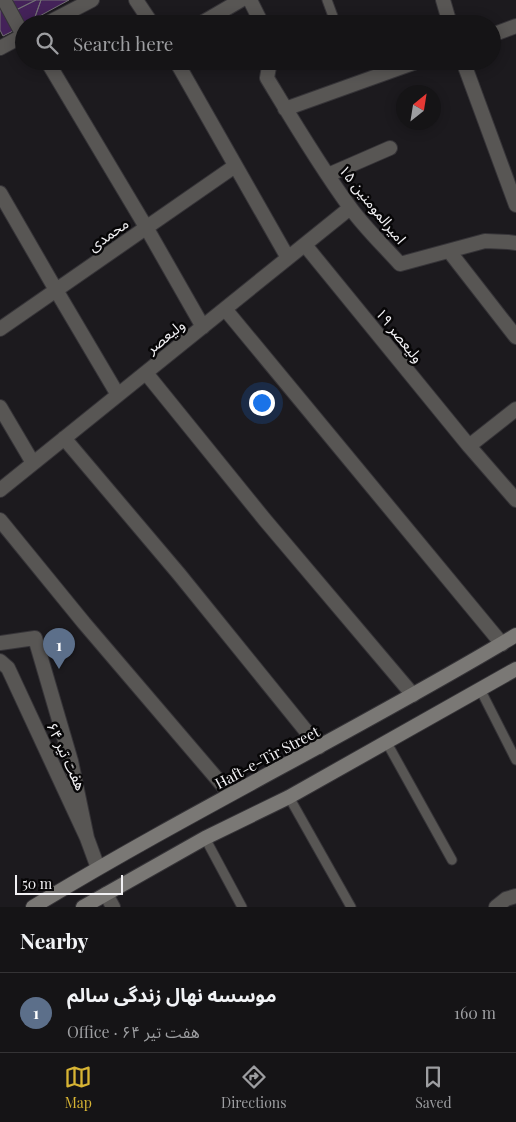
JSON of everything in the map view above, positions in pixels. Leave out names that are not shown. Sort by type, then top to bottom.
[{"type":"main road","name":"Haft-e-Tir Street","points":[[33,907],[98,868],[230,794],[320,747],[516,635]]},
{"type":"main road","points":[[82,907],[205,838],[289,797],[516,669]]},
{"type":"street","points":[[4,0],[15,20]]},
{"type":"street","points":[[63,15],[92,0]]},
{"type":"street","points":[[136,0],[146,15]]},
{"type":"street","points":[[215,15],[241,0]]},
{"type":"street","points":[[250,0],[258,15]]},
{"type":"street","points":[[443,0],[447,15]]},
{"type":"street","points":[[501,32],[516,26]]},
{"type":"street","points":[[0,48],[15,40]]},
{"type":"street","points":[[52,70],[146,227],[202,327]]},
{"type":"street","points":[[181,70],[288,258]]},
{"type":"street","name":"امیرالمومنین ۱۵","points":[[268,70],[267,78],[350,208],[400,264],[485,241],[516,244]]},
{"type":"street","points":[[285,108],[393,70]]},
{"type":"street","points":[[466,70],[516,205]]},
{"type":"street","points":[[328,175],[390,148]]},
{"type":"street","name":"محمدی","points":[[0,329],[235,166]]},
{"type":"street","points":[[0,193],[118,395]]},
{"type":"street","name":"ولیعصر","points":[[0,490],[350,208]]},
{"type":"street","name":"ولیعصر ۱۹","points":[[304,245],[469,446],[516,500]]},
{"type":"street","points":[[449,251],[516,337]]},
{"type":"street","points":[[225,309],[502,644]]},
{"type":"street","points":[[146,373],[265,520],[413,695]]},
{"type":"street","points":[[0,406],[33,463]]},
{"type":"street","points":[[469,446],[516,409]]},
{"type":"street","points":[[64,438],[179,574],[320,747]]},
{"type":"street","points":[[0,520],[84,623],[230,794]]},
{"type":"street","points":[[0,643],[35,638],[71,761],[87,838]]},
{"type":"street","name":"هفت تیر ۶۴","points":[[0,661],[8,668],[87,838],[98,868]]},
{"type":"street","points":[[106,894],[113,907]]},
{"type":"street","points":[[496,907],[506,900],[514,899]]},
{"type":"lane","points":[[327,0],[333,15]]},
{"type":"lane","points":[[480,689],[516,760]]},
{"type":"lane","points":[[387,743],[452,860]]},
{"type":"lane","points":[[289,797],[352,907]]},
{"type":"lane","points":[[205,838],[242,907]]},
{"type":"building","points":[[12,0],[36,0],[16,10]]},
{"type":"building","points":[[36,0],[41,0],[36,15],[19,15],[16,10]]},
{"type":"building","points":[[41,0],[69,0],[42,15],[36,15]]},
{"type":"building","points":[[2,8],[14,28],[13,31],[3,36],[0,30],[0,9]]},
{"type":"place","name":"موسسه نهال زندگی سالم","points":[[59,669]]}]
